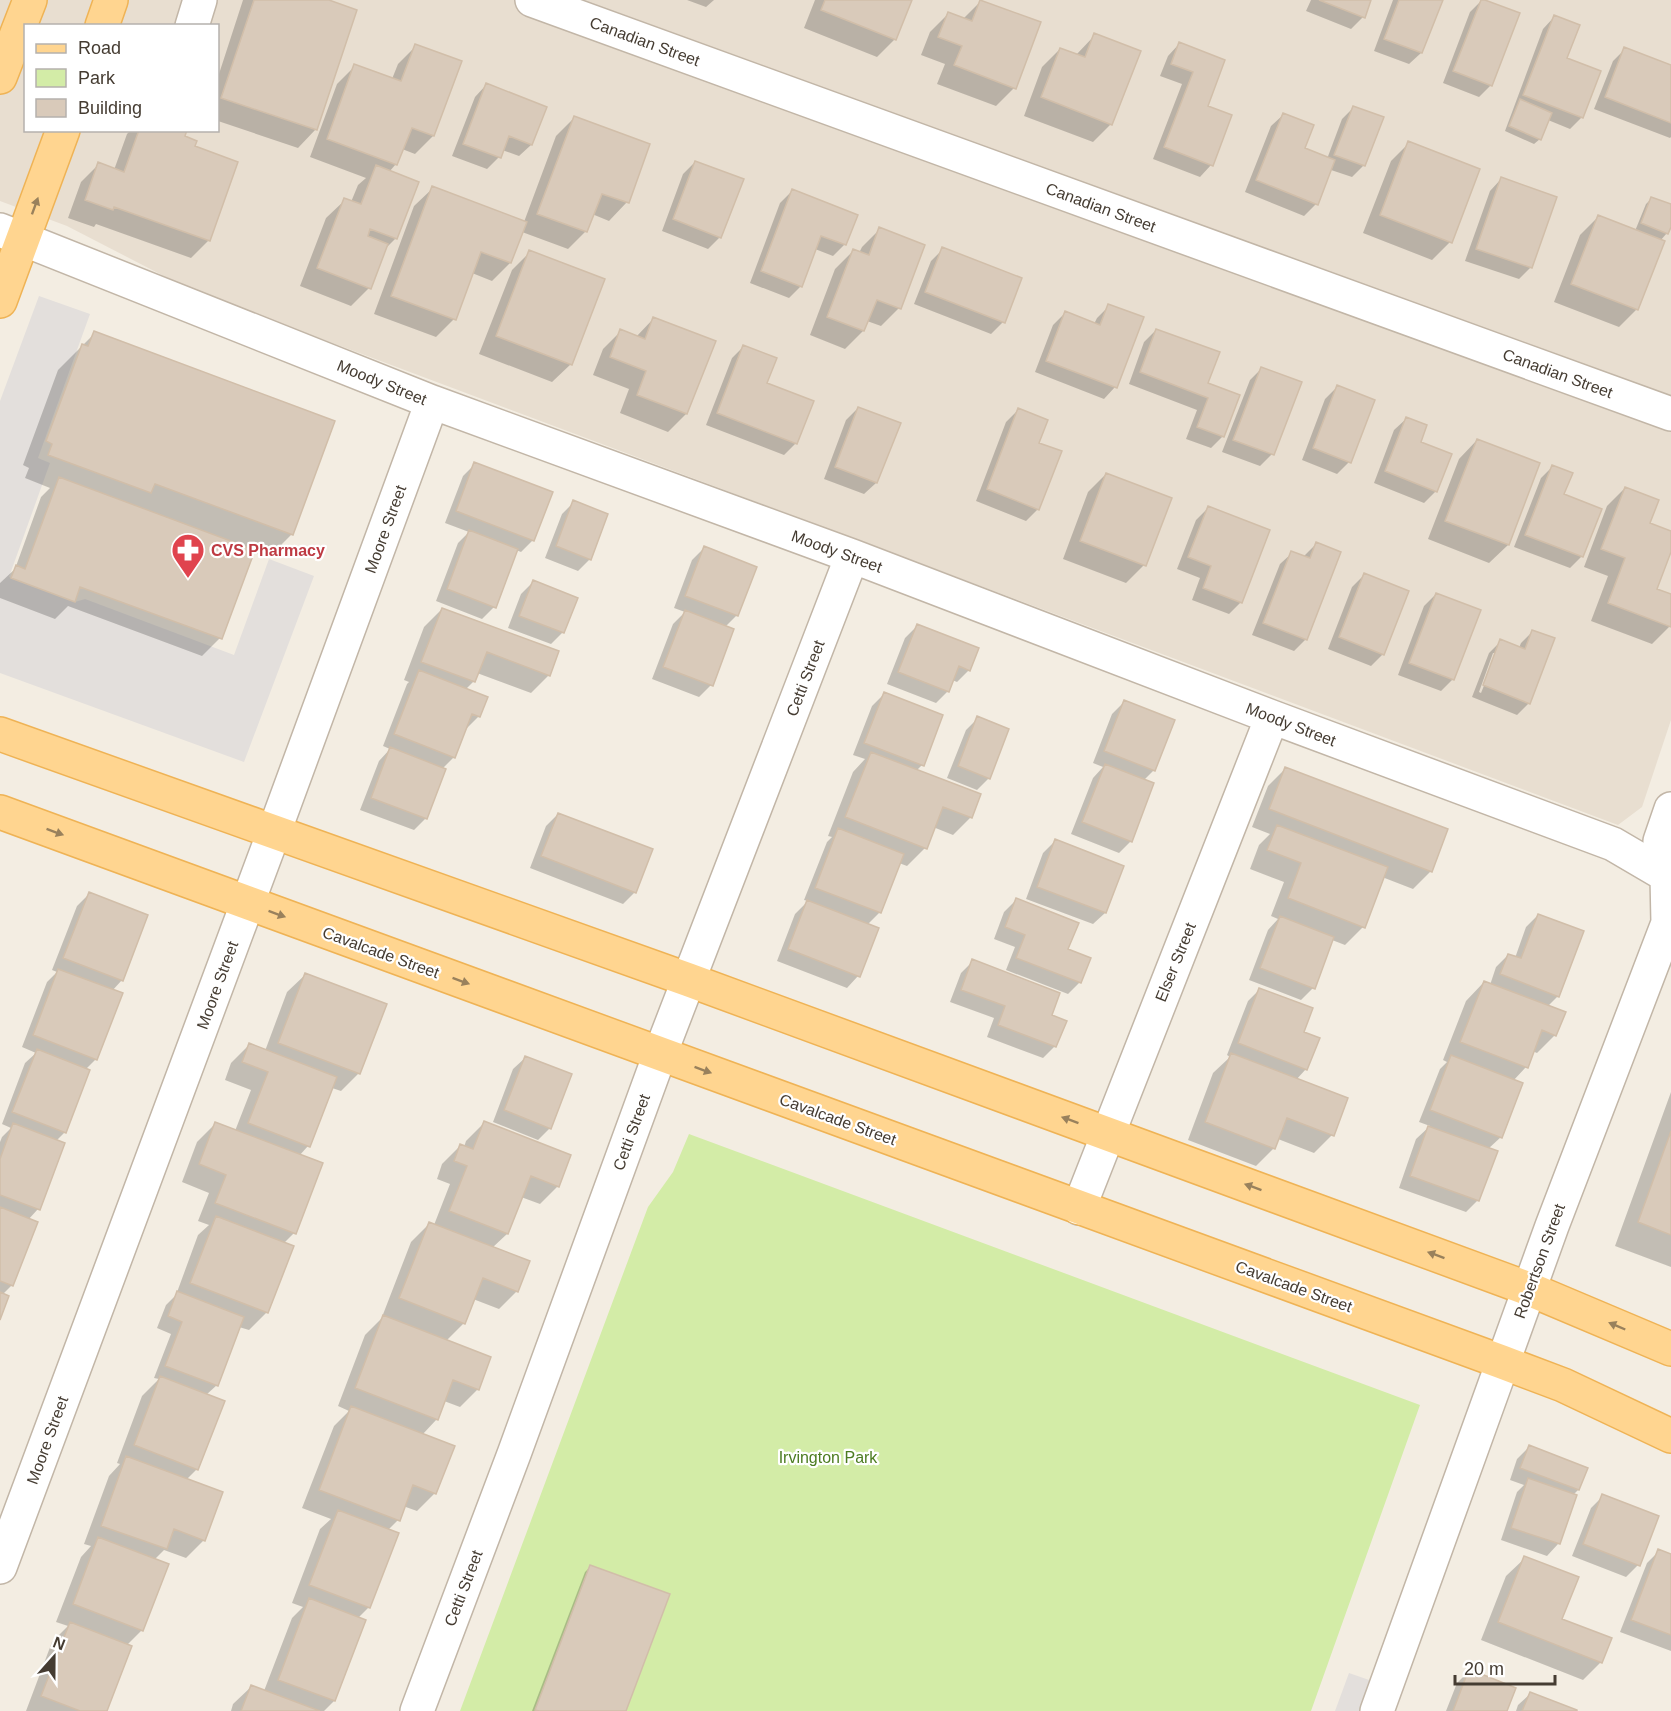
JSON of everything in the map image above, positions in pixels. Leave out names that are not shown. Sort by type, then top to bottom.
[{"type":"main road","points":[[0,77],[30,0]]},
{"type":"main road","points":[[103,24],[111,0]]},
{"type":"main road","points":[[0,301],[11,234],[62,132]]},
{"type":"main road","points":[[0,734],[689,980],[1529,1289],[1671,1349]]},
{"type":"main road","name":"Cavalcade Street","points":[[0,812],[1502,1362],[1563,1385],[1671,1436]]},
{"type":"street","points":[[193,24],[200,0]]},
{"type":"street","name":"Canadian Street","points":[[532,0],[1671,414]]},
{"type":"street","name":"Moody Street","points":[[11,234],[432,402],[852,556],[1272,717],[1613,844],[1669,877]]},
{"type":"street","name":"Moore Street","points":[[0,1567],[432,402]]},
{"type":"street","name":"Cetti Street","points":[[417,1711],[660,1054],[852,556]]},
{"type":"street","name":"Elser Street","points":[[1079,1208],[1272,717]]},
{"type":"street","name":"Robertson Street","points":[[1377,1711],[1502,1362],[1668,922],[1669,877],[1660,841],[1671,809]]},
{"type":"shaded area","points":[[0,0],[1671,0],[1671,720],[1642,807],[1618,825],[191,290],[67,226],[0,201]]},
{"type":"shaded area","points":[[39,296],[90,314],[38,458],[50,463],[9,577],[75,602],[85,599],[234,655],[269,559],[314,576],[244,762],[0,673],[0,401]]},
{"type":"shaded area","points":[[1349,1673],[1372,1681],[1361,1711],[1335,1711]]},
{"type":"green space","name":"Irvington Park","points":[[689,1134],[1420,1405],[1311,1711],[460,1711],[648,1207],[673,1172]]},
{"type":"building","points":[[254,0],[329,0],[357,10],[317,130],[221,98]]},
{"type":"building","points":[[825,0],[912,0],[896,40],[821,10]]},
{"type":"building","points":[[980,0],[1041,22],[1016,89],[954,65],[962,46],[938,37],[948,12],[972,21]]},
{"type":"building","points":[[1319,0],[1371,0],[1365,18]]},
{"type":"building","points":[[1399,0],[1443,0],[1422,53],[1384,39]]},
{"type":"building","points":[[1481,0],[1520,13],[1492,86],[1453,71]]},
{"type":"building","points":[[1554,15],[1580,25],[1567,58],[1601,71],[1583,118],[1523,95]]},
{"type":"building","points":[[1094,33],[1141,51],[1112,125],[1041,97],[1060,48],[1085,57]]},
{"type":"building","points":[[1179,42],[1225,60],[1208,106],[1232,115],[1213,166],[1164,147],[1193,72],[1171,64]]},
{"type":"building","points":[[415,44],[462,61],[434,136],[412,128],[397,165],[327,139],[354,64],[401,81]]},
{"type":"building","points":[[1624,47],[1671,65],[1671,123],[1605,97]]},
{"type":"building","points":[[486,83],[547,107],[532,145],[509,136],[501,158],[463,144]]},
{"type":"building","points":[[1520,99],[1552,113],[1541,140],[1509,126]]},
{"type":"building","points":[[1353,106],[1384,117],[1365,166],[1334,155]]},
{"type":"building","points":[[1283,113],[1314,125],[1305,148],[1335,160],[1318,205],[1256,180]]},
{"type":"building","points":[[574,116],[650,144],[629,203],[602,194],[587,232],[537,214]]},
{"type":"building","points":[[138,132],[186,132],[185,136],[197,141],[195,146],[238,162],[210,241],[114,207],[113,210],[85,200],[98,162],[124,172]]},
{"type":"building","points":[[1408,141],[1480,169],[1452,243],[1380,215]]},
{"type":"building","points":[[695,161],[744,179],[721,238],[673,219]]},
{"type":"building","points":[[376,165],[419,182],[397,239],[370,229],[368,236],[388,244],[371,289],[317,268],[344,198],[361,204]]},
{"type":"building","points":[[1501,177],[1557,197],[1532,268],[1476,249]]},
{"type":"building","points":[[432,186],[527,222],[511,263],[481,252],[456,320],[391,296]]},
{"type":"building","points":[[792,189],[858,215],[846,245],[821,236],[802,287],[761,271]]},
{"type":"building","points":[[1651,197],[1671,204],[1671,227],[1668,234],[1641,223]]},
{"type":"building","points":[[1598,215],[1665,241],[1638,310],[1571,284]]},
{"type":"building","points":[[879,227],[925,245],[901,309],[877,300],[864,331],[827,317],[853,249],[869,255]]},
{"type":"building","points":[[942,247],[1022,278],[1005,323],[925,292]]},
{"type":"building","points":[[529,250],[605,279],[572,365],[496,336]]},
{"type":"building","points":[[1108,304],[1144,317],[1117,388],[1046,361],[1065,311],[1100,325]]},
{"type":"building","points":[[653,317],[716,341],[687,414],[637,395],[646,371],[610,357],[620,329],[645,339]]},
{"type":"building","points":[[1156,329],[1220,352],[1208,383],[1240,395],[1224,437],[1197,427],[1208,398],[1140,372]]},
{"type":"building","points":[[94,331],[335,421],[293,535],[155,484],[151,493],[48,455],[52,444],[46,441],[82,344],[88,346]]},
{"type":"building","points":[[743,345],[777,358],[767,383],[814,401],[797,444],[717,413]]},
{"type":"building","points":[[1261,367],[1302,382],[1274,455],[1233,440]]},
{"type":"building","points":[[1337,385],[1375,400],[1351,463],[1313,448]]},
{"type":"building","points":[[858,407],[901,423],[877,483],[835,467]]},
{"type":"building","points":[[1018,408],[1048,420],[1039,443],[1062,451],[1039,510],[987,489]]},
{"type":"building","points":[[1406,417],[1427,425],[1421,442],[1452,454],[1437,492],[1385,471]]},
{"type":"building","points":[[1477,439],[1540,463],[1509,545],[1445,521]]},
{"type":"building","points":[[474,462],[553,492],[534,541],[456,511]]},
{"type":"building","points":[[1552,465],[1573,473],[1564,494],[1602,509],[1583,557],[1525,535]]},
{"type":"building","points":[[1106,473],[1172,498],[1146,566],[1080,541]]},
{"type":"building","points":[[59,477],[255,550],[222,639],[80,587],[75,602],[11,578],[16,565],[25,569]]},
{"type":"building","points":[[1625,487],[1659,500],[1650,523],[1671,531],[1671,552],[1657,589],[1671,594],[1671,627],[1608,603],[1625,558],[1601,549]]},
{"type":"building","points":[[573,500],[608,514],[591,560],[556,546]]},
{"type":"building","points":[[1208,506],[1270,530],[1242,603],[1203,588],[1211,566],[1188,557]]},
{"type":"building","points":[[469,530],[518,549],[496,608],[447,589]]},
{"type":"building","points":[[1316,542],[1341,552],[1307,640],[1263,623],[1291,551],[1310,558]]},
{"type":"building","points":[[704,546],[757,567],[738,616],[685,596]]},
{"type":"building","points":[[1364,573],[1409,591],[1384,655],[1339,637]]},
{"type":"building","points":[[533,580],[578,598],[564,633],[519,616]]},
{"type":"building","points":[[1436,593],[1481,610],[1454,680],[1409,663]]},
{"type":"building","points":[[442,608],[559,651],[550,676],[487,652],[475,682],[421,662]]},
{"type":"building","points":[[685,610],[734,629],[713,686],[663,667]]},
{"type":"building","points":[[917,624],[979,648],[970,671],[959,666],[949,692],[898,672]]},
{"type":"building","points":[[1532,630],[1555,638],[1530,704],[1483,685],[1500,639],[1525,649]]},
{"type":"building","points":[[419,670],[488,697],[480,717],[472,714],[455,758],[394,734]]},
{"type":"building","points":[[884,692],[943,715],[924,766],[864,743]]},
{"type":"building","points":[[1124,700],[1175,720],[1155,771],[1104,751]]},
{"type":"building","points":[[977,716],[1009,729],[990,779],[958,766]]},
{"type":"building","points":[[390,747],[446,769],[427,819],[371,798]]},
{"type":"building","points":[[871,752],[981,794],[972,818],[943,807],[927,849],[845,817]]},
{"type":"building","points":[[1105,764],[1154,783],[1132,842],[1082,822]]},
{"type":"building","points":[[1285,767],[1448,829],[1432,872],[1269,809]]},
{"type":"building","points":[[558,813],[653,849],[636,893],[541,856]]},
{"type":"building","points":[[1277,825],[1388,867],[1365,928],[1288,898],[1301,863],[1267,850]]},
{"type":"building","points":[[838,828],[904,854],[881,913],[815,888]]},
{"type":"building","points":[[1055,839],[1124,866],[1106,913],[1037,887]]},
{"type":"building","points":[[89,892],[148,915],[123,981],[63,958]]},
{"type":"building","points":[[1016,898],[1079,923],[1068,949],[1091,958],[1081,983],[1016,958],[1025,935],[1005,927]]},
{"type":"building","points":[[807,900],[879,928],[860,977],[788,949]]},
{"type":"building","points":[[1538,914],[1584,931],[1559,997],[1500,974],[1508,954],[1521,958]]},
{"type":"building","points":[[1280,916],[1334,937],[1315,989],[1260,968]]},
{"type":"building","points":[[972,959],[1060,993],[1052,1015],[1067,1021],[1056,1047],[998,1025],[1005,1006],[961,990]]},
{"type":"building","points":[[58,969],[123,993],[97,1060],[33,1035]]},
{"type":"building","points":[[305,973],[387,1004],[360,1074],[278,1043]]},
{"type":"building","points":[[1484,981],[1566,1012],[1556,1036],[1542,1030],[1528,1068],[1460,1042]]},
{"type":"building","points":[[1259,988],[1313,1008],[1304,1032],[1320,1038],[1307,1070],[1238,1043]]},
{"type":"building","points":[[249,1043],[337,1077],[310,1147],[248,1123],[268,1072],[242,1062]]},
{"type":"building","points":[[37,1049],[90,1070],[66,1133],[12,1112]]},
{"type":"building","points":[[1231,1053],[1348,1098],[1334,1136],[1287,1118],[1275,1149],[1205,1122]]},
{"type":"building","points":[[1451,1055],[1523,1083],[1502,1138],[1430,1110]]},
{"type":"building","points":[[525,1056],[572,1074],[551,1129],[504,1110]]},
{"type":"building","points":[[484,1121],[571,1155],[559,1187],[531,1176],[508,1234],[449,1211],[467,1166],[454,1161],[460,1144],[473,1149]]},
{"type":"building","points":[[215,1122],[323,1163],[296,1234],[215,1203],[226,1175],[199,1164]]},
{"type":"building","points":[[13,1123],[65,1143],[40,1210],[0,1195],[0,1159]]},
{"type":"building","points":[[1428,1126],[1498,1151],[1479,1201],[1410,1176]]},
{"type":"building","points":[[1671,1131],[1671,1235],[1638,1222]]},
{"type":"building","points":[[0,1207],[38,1222],[13,1286],[0,1281]]},
{"type":"building","points":[[216,1216],[294,1246],[268,1313],[190,1283]]},
{"type":"building","points":[[429,1222],[530,1261],[518,1292],[483,1278],[465,1324],[399,1298]]},
{"type":"building","points":[[177,1291],[244,1317],[218,1386],[165,1366],[182,1322],[168,1316]]},
{"type":"building","points":[[0,1292],[9,1296],[0,1320]]},
{"type":"building","points":[[383,1315],[491,1357],[479,1390],[453,1380],[438,1420],[355,1388]]},
{"type":"building","points":[[160,1376],[225,1401],[198,1470],[134,1445]]},
{"type":"building","points":[[351,1406],[455,1446],[436,1494],[413,1485],[400,1521],[319,1490]]},
{"type":"building","points":[[1529,1445],[1588,1468],[1579,1490],[1520,1468]]},
{"type":"building","points":[[126,1456],[223,1492],[205,1541],[174,1529],[167,1549],[101,1526]]},
{"type":"building","points":[[1528,1478],[1577,1495],[1560,1544],[1511,1528]]},
{"type":"building","points":[[1602,1494],[1659,1516],[1640,1566],[1583,1544]]},
{"type":"building","points":[[338,1510],[399,1533],[370,1608],[309,1585]]},
{"type":"building","points":[[98,1537],[169,1564],[143,1631],[73,1604]]},
{"type":"building","points":[[1658,1549],[1671,1554],[1671,1635],[1631,1620]]},
{"type":"building","points":[[1524,1556],[1579,1577],[1562,1619],[1612,1638],[1602,1663],[1498,1622]]},
{"type":"building","points":[[590,1565],[670,1594],[626,1711],[535,1710]]},
{"type":"building","points":[[309,1598],[366,1620],[335,1701],[278,1680]]},
{"type":"building","points":[[70,1622],[132,1646],[107,1711],[80,1711],[41,1696]]},
{"type":"building","points":[[1469,1669],[1516,1688],[1507,1711],[1453,1711]]},
{"type":"building","points":[[251,1685],[320,1711],[241,1711]]},
{"type":"building","points":[[1530,1692],[1577,1710],[1577,1711],[1522,1711]]},
{"type":"place","name":"CVS Pharmacy","points":[[188,579]]}]
